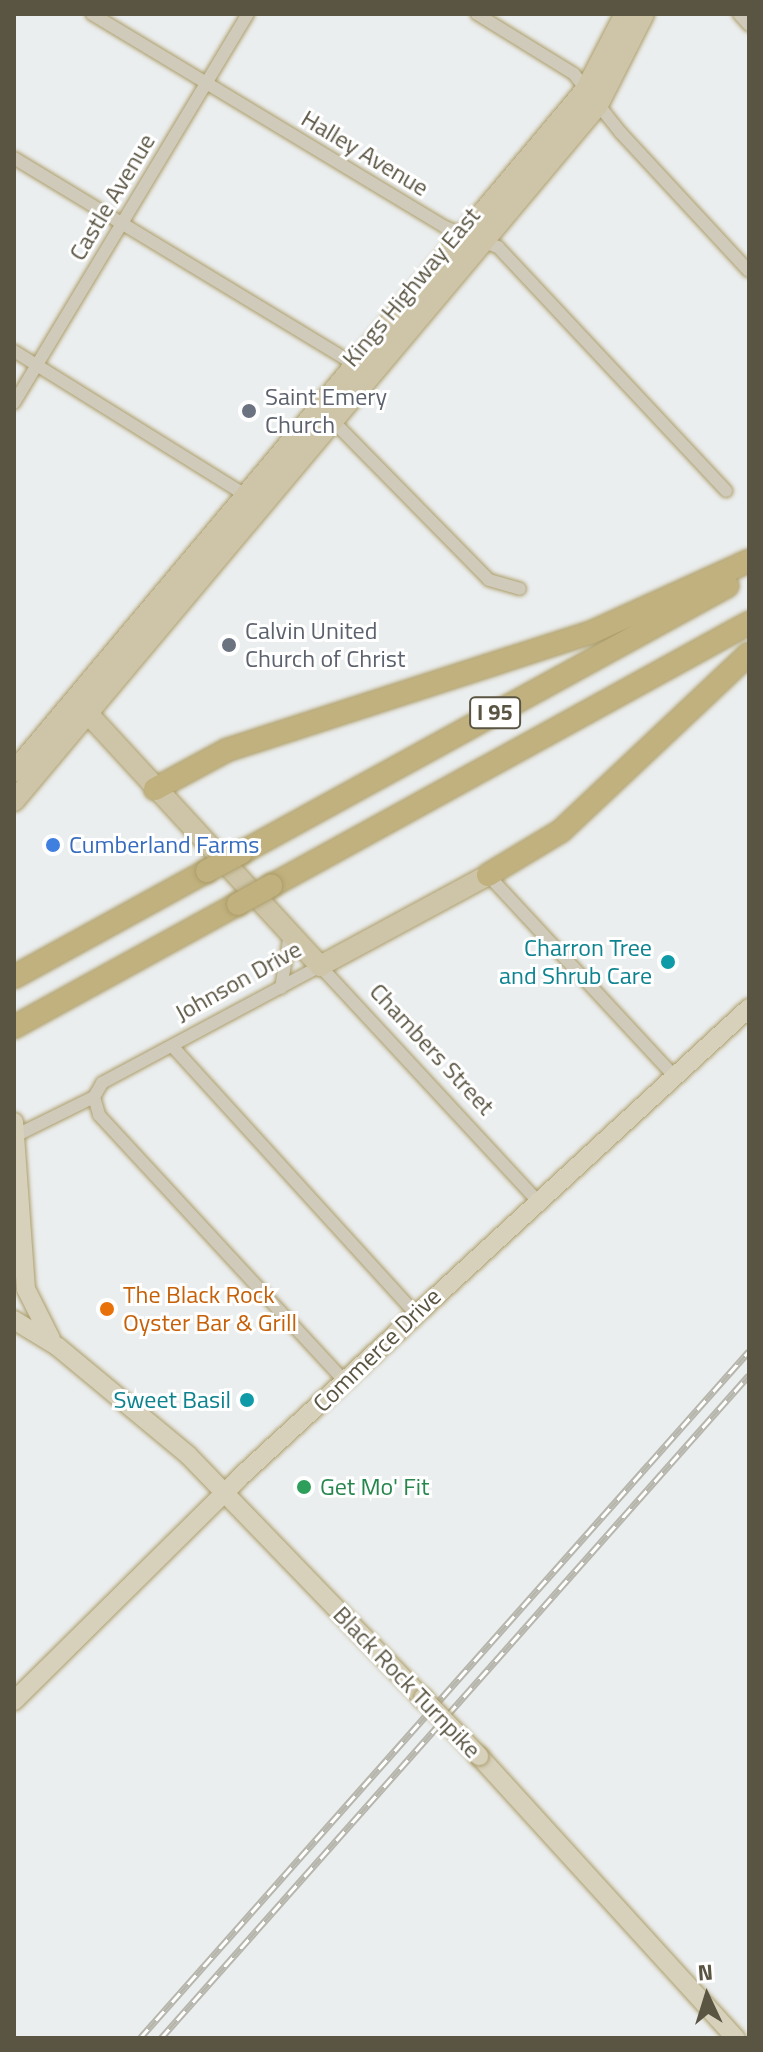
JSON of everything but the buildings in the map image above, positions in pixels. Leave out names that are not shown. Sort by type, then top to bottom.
[{"type":"highway","points":[[155,789],[227,750],[590,633],[749,561]]},
{"type":"highway","name":"I 95","points":[[14,977],[749,574]]},
{"type":"highway","name":"I 95","points":[[14,1027],[749,623]]},
{"type":"highway","points":[[488,875],[561,831],[749,654]]},
{"type":"main road","name":"Kings Highway East","points":[[363,370],[464,234],[592,97],[625,14]]},
{"type":"main road","name":"Kings Highway East","points":[[14,801],[81,706],[146,628],[363,370],[485,239],[592,97],[644,14]]},
{"type":"main road","name":"Kings Highway East","points":[[14,772],[81,706]]},
{"type":"main road","name":"Chambers Street","points":[[81,706],[320,966]]},
{"type":"main road","name":"Johnson Drive","points":[[320,966],[488,875]]},
{"type":"main road","name":"Commerce Drive","points":[[14,1701],[224,1492],[537,1200],[749,1008]]},
{"type":"main road","name":"Black Rock Turnpike","points":[[15,1128],[26,1289],[39,1323],[58,1347]]},
{"type":"main road","name":"Black Rock Turnpike","points":[[14,1320],[58,1347],[169,1438],[224,1492],[479,1756],[736,2038]]},
{"type":"street","name":"Halley Avenue","points":[[92,14],[445,227],[485,239]]},
{"type":"street","name":"Castle Avenue","points":[[14,403],[248,14]]},
{"type":"street","points":[[477,14],[574,74],[749,271]]},
{"type":"street","points":[[739,14],[749,25]]},
{"type":"street","points":[[14,158],[363,370]]},
{"type":"street","points":[[485,239],[726,491]]},
{"type":"street","points":[[14,351],[254,500]]},
{"type":"street","points":[[325,415],[489,580],[520,589]]},
{"type":"street","points":[[488,875],[673,1075]]},
{"type":"street","points":[[281,988],[290,934]]},
{"type":"street","name":"Johnson Drive","points":[[15,1128],[94,1097],[102,1083],[320,966]]},
{"type":"street","name":"Chambers Street","points":[[320,966],[537,1200]]},
{"type":"street","points":[[173,1047],[415,1313]]},
{"type":"street","points":[[94,1097],[99,1115],[345,1382]]},
{"type":"railway","points":[[140,2038],[749,1351]]},
{"type":"railway","points":[[161,2038],[749,1375]]},
{"type":"place","name":"Saint Emery Church","points":[[249,411]]},
{"type":"place","name":"Calvin United Church of Christ","points":[[229,645]]},
{"type":"place","name":"Cumberland Farms","points":[[53,845]]},
{"type":"place","name":"Charron Tree and Shrub Care","points":[[668,962]]},
{"type":"place","name":"The Black Rock Oyster Bar & Grill","points":[[107,1309]]},
{"type":"place","name":"Sweet Basil","points":[[247,1400]]},
{"type":"place","name":"Get Mo' Fit","points":[[304,1487]]}]
